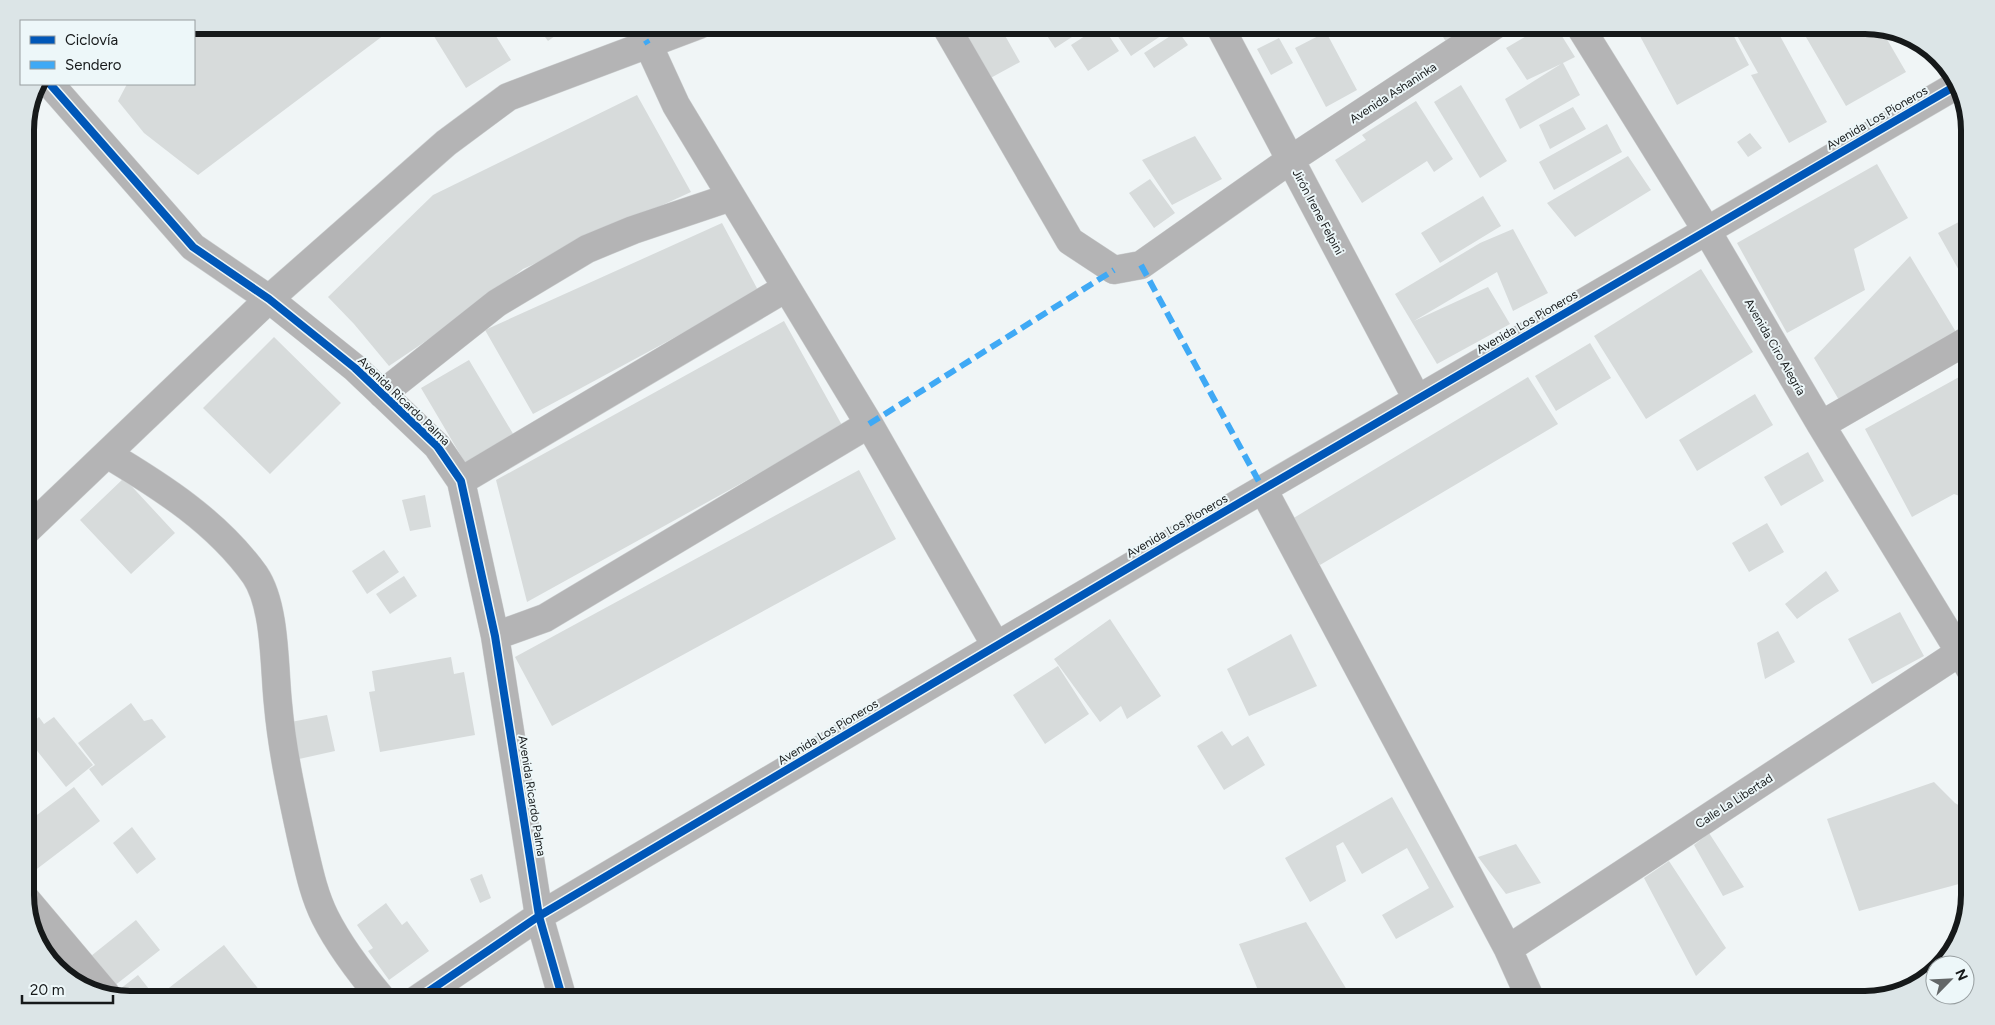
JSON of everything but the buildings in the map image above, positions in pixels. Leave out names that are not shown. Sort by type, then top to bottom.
[{"type":"street","points":[[34,523],[269,299],[446,143],[508,97],[675,34]]},
{"type":"street","name":"Avenida Ashaninka","points":[[950,34],[1070,241],[1114,270],[1142,265],[1290,160],[1481,34]]},
{"type":"street","name":"Jirón Irene Felpini","points":[[1224,34],[1417,399]]},
{"type":"street","name":"Avenida Ciro Alegría","points":[[1585,34],[1706,231],[1821,425],[1961,654]]},
{"type":"street","points":[[648,44],[676,105],[869,424],[996,646]]},
{"type":"street","name":"Avenida Ricardo Palma","points":[[51,85],[193,247],[269,299],[355,368],[437,446],[461,481],[495,636],[539,916],[560,991]]},
{"type":"street","name":"Avenida Los Pioneros","points":[[429,991],[539,916],[1263,489],[1951,88]]},
{"type":"street","points":[[382,394],[497,304],[587,249],[633,230],[731,197]]},
{"type":"street","points":[[461,481],[786,288]]},
{"type":"street","points":[[1821,425],[1961,344]]},
{"type":"street","points":[[495,636],[545,618],[869,424]]},
{"type":"street","points":[[107,454],[160,486],[192,510],[229,544],[256,576],[270,611],[282,744],[310,875],[324,915],[344,950],[376,991]]},
{"type":"street","points":[[1263,489],[1508,949],[1527,991]]},
{"type":"street","name":"Calle La Libertad","points":[[1508,949],[1961,664]]},
{"type":"street","points":[[35,910],[99,986]]},
{"type":"marked path","points":[[642,34],[648,44]]},
{"type":"marked path","points":[[1141,265],[1263,489]]},
{"type":"marked path","points":[[869,424],[1114,270]]},
{"type":"cycle path","points":[[51,85],[193,247],[269,299],[355,368],[437,446],[461,481],[495,636],[539,916],[560,991]]},
{"type":"cycle path","points":[[429,991],[539,916],[1174,541],[1952,88]]}]
